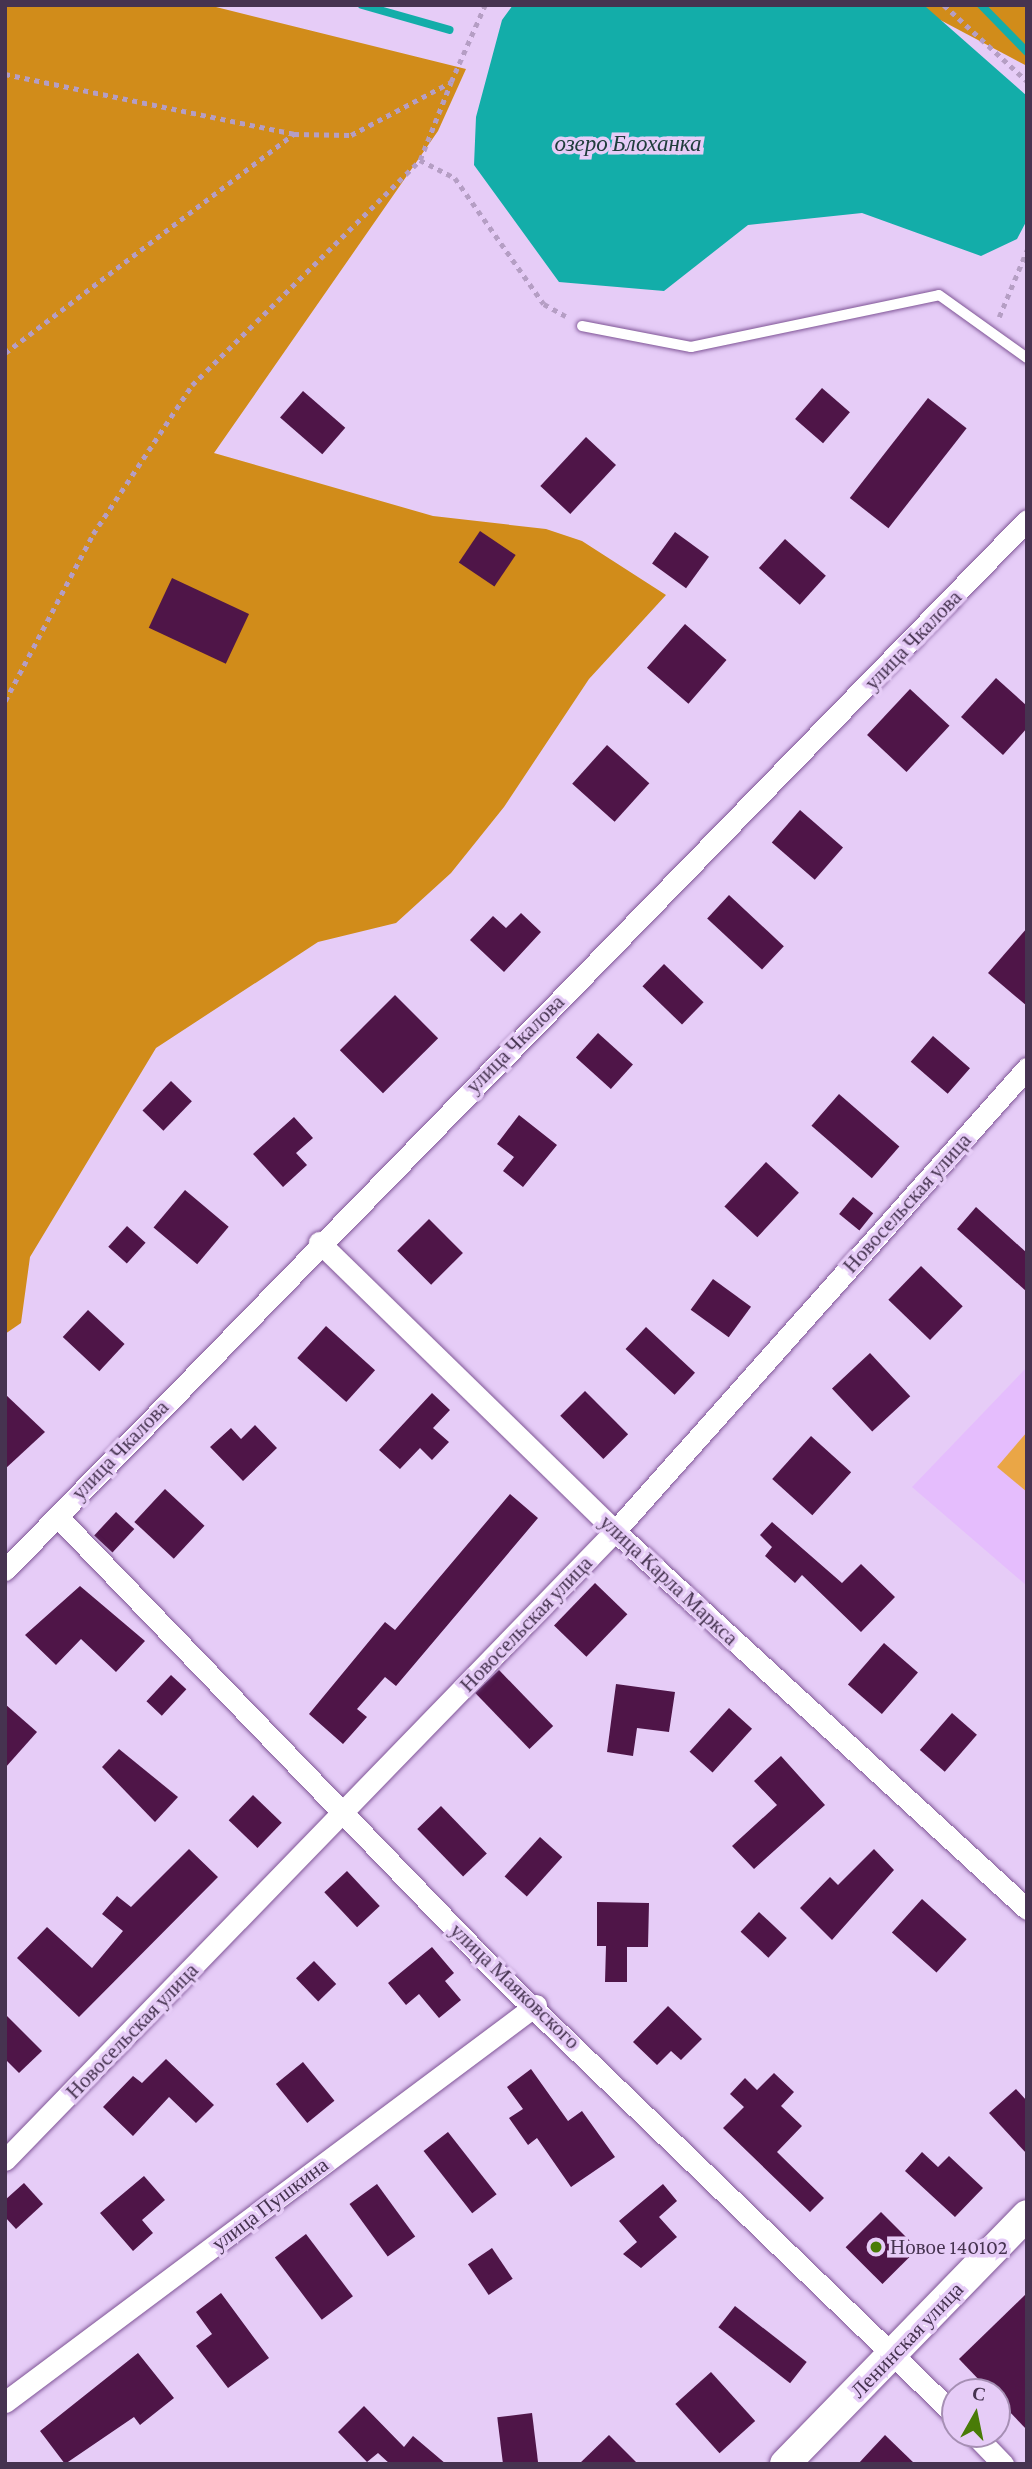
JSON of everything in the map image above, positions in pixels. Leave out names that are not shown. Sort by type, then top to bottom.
[{"type":"street","name":"улица Чкалова","points":[[5,1570],[319,1242],[1027,520]]},
{"type":"street","name":"Новосельская улица","points":[[5,2160],[348,1811],[615,1531],[1027,1068]]},
{"type":"street","name":"улица Карла Маркса","points":[[319,1242],[615,1531],[1027,1909]]},
{"type":"street","name":"улица Маяковского","points":[[57,1516],[348,1811],[498,1974],[536,2005],[941,2401]]},
{"type":"street","name":"улица Пушкина","points":[[5,2402],[536,2005]]},
{"type":"street","name":"Ленинская улица","points":[[785,2464],[1027,2215]]},
{"type":"street","points":[[988,2448],[1003,2464]]},
{"type":"lane","points":[[582,326],[691,347],[939,295],[1027,358]]},
{"type":"path","points":[[5,701],[93,534],[192,385],[420,160],[485,5]]},
{"type":"path","points":[[944,5],[1027,81]]},
{"type":"path","points":[[5,74],[294,134],[351,135],[451,82]]},
{"type":"path","points":[[5,353],[294,134]]},
{"type":"path","points":[[420,160],[454,178],[544,304],[582,326]]},
{"type":"path","points":[[992,331],[1027,250]]},
{"type":"shaded area","points":[[5,5],[208,5],[466,69],[438,131],[214,453],[433,516],[546,529],[582,541],[666,595],[589,679],[504,807],[451,873],[396,923],[318,942],[156,1048],[30,1257],[21,1323],[5,1334]]},
{"type":"shaded area","points":[[912,5],[1027,5],[1027,66]]},
{"type":"shaded area","points":[[1027,1367],[1027,1586],[912,1487]]},
{"type":"shaded area","points":[[1027,1432],[1027,1492],[997,1467]]},
{"type":"water","name":"озеро Блоханка","points":[[513,5],[926,7],[1027,96],[1027,220],[1017,239],[981,256],[862,213],[748,225],[664,291],[559,282],[474,165],[476,117],[502,20]]},
{"type":"building","points":[[822,388],[850,412],[823,443],[795,419]]},
{"type":"building","points":[[303,391],[345,428],[322,454],[280,417]]},
{"type":"building","points":[[928,398],[967,428],[888,528],[850,498]]},
{"type":"building","points":[[586,437],[616,465],[570,514],[540,486]]},
{"type":"building","points":[[480,531],[516,555],[494,587],[459,563]]},
{"type":"building","points":[[675,532],[709,557],[686,588],[652,564]]},
{"type":"building","points":[[785,539],[826,576],[800,605],[759,568]]},
{"type":"building","points":[[172,578],[249,614],[226,664],[149,628]]},
{"type":"building","points":[[685,624],[727,660],[688,704],[647,668]]},
{"type":"building","points":[[996,678],[1027,706],[1027,728],[1003,755],[961,717]]},
{"type":"building","points":[[910,689],[949,726],[907,772],[867,735]]},
{"type":"building","points":[[607,745],[649,783],[615,822],[572,784]]},
{"type":"building","points":[[800,810],[843,847],[815,880],[772,842]]},
{"type":"building","points":[[729,895],[784,946],[762,970],[707,918]]},
{"type":"building","points":[[521,913],[541,932],[504,972],[470,940],[493,916],[506,928]]},
{"type":"building","points":[[1027,928],[1027,1006],[988,973]]},
{"type":"building","points":[[664,964],[704,1002],[682,1025],[642,986]]},
{"type":"building","points":[[395,995],[438,1038],[383,1093],[340,1050]]},
{"type":"building","points":[[598,1033],[633,1064],[611,1089],[576,1058]]},
{"type":"building","points":[[933,1036],[970,1068],[948,1094],[911,1062]]},
{"type":"building","points":[[171,1081],[192,1101],[163,1131],[143,1110]]},
{"type":"building","points":[[839,1094],[899,1146],[872,1178],[811,1126]]},
{"type":"building","points":[[519,1115],[557,1145],[523,1187],[503,1171],[514,1157],[497,1144]]},
{"type":"building","points":[[294,1117],[313,1138],[296,1153],[307,1165],[283,1187],[253,1154]]},
{"type":"building","points":[[766,1162],[799,1193],[757,1237],[724,1207]]},
{"type":"building","points":[[185,1190],[229,1227],[197,1264],[154,1228]]},
{"type":"building","points":[[853,1197],[873,1213],[859,1230],[839,1214]]},
{"type":"building","points":[[976,1207],[1027,1253],[1027,1292],[957,1229]]},
{"type":"building","points":[[429,1219],[463,1253],[431,1285],[397,1251]]},
{"type":"building","points":[[127,1226],[146,1243],[127,1264],[108,1247]]},
{"type":"building","points":[[921,1266],[963,1306],[930,1340],[888,1300]]},
{"type":"building","points":[[713,1279],[751,1307],[729,1337],[691,1310]]},
{"type":"building","points":[[88,1310],[125,1344],[99,1371],[63,1337]]},
{"type":"building","points":[[326,1326],[375,1370],[346,1402],[297,1358]]},
{"type":"building","points":[[646,1327],[695,1373],[675,1395],[626,1349]]},
{"type":"building","points":[[870,1353],[910,1396],[872,1432],[832,1388]]},
{"type":"building","points":[[585,1391],[628,1434],[603,1459],[560,1416]]},
{"type":"building","points":[[432,1393],[450,1410],[433,1428],[449,1442],[432,1460],[420,1448],[400,1469],[379,1450]]},
{"type":"building","points":[[5,1394],[45,1432],[5,1469]]},
{"type":"building","points":[[255,1425],[277,1448],[243,1481],[210,1447],[231,1428],[241,1439]]},
{"type":"building","points":[[811,1436],[851,1472],[812,1515],[772,1479]]},
{"type":"building","points":[[165,1489],[204,1526],[174,1559],[134,1522]]},
{"type":"building","points":[[510,1494],[538,1518],[396,1686],[385,1677],[357,1709],[367,1717],[343,1744],[309,1714],[385,1622],[395,1630]]},
{"type":"building","points":[[116,1512],[134,1529],[112,1552],[94,1535]]},
{"type":"building","points":[[772,1522],[842,1583],[861,1564],[895,1597],[861,1632],[802,1575],[795,1583],[765,1556],[772,1547],[760,1535]]},
{"type":"building","points":[[595,1583],[627,1614],[586,1657],[554,1625]]},
{"type":"building","points":[[80,1586],[145,1641],[116,1672],[81,1639],[56,1665],[25,1635]]},
{"type":"building","points":[[884,1643],[918,1673],[882,1714],[848,1685]]},
{"type":"building","points":[[499,1670],[553,1726],[529,1749],[475,1693]]},
{"type":"building","points":[[171,1675],[186,1689],[162,1716],[146,1701]]},
{"type":"building","points":[[616,1684],[675,1692],[669,1732],[637,1728],[633,1756],[607,1752]]},
{"type":"building","points":[[5,1704],[37,1732],[5,1768]]},
{"type":"building","points":[[729,1708],[752,1729],[713,1773],[690,1752]]},
{"type":"building","points":[[952,1713],[977,1735],[945,1772],[920,1750]]},
{"type":"building","points":[[119,1749],[178,1797],[155,1822],[102,1767]]},
{"type":"building","points":[[781,1756],[825,1805],[754,1869],[732,1846],[777,1805],[754,1781]]},
{"type":"building","points":[[253,1795],[282,1823],[257,1848],[229,1820]]},
{"type":"building","points":[[441,1806],[487,1853],[463,1876],[417,1829]]},
{"type":"building","points":[[540,1837],[562,1857],[527,1896],[505,1876]]},
{"type":"building","points":[[189,1849],[218,1877],[79,2017],[17,1958],[47,1927],[92,1968],[123,1931],[102,1914],[117,1896],[131,1907]]},
{"type":"building","points":[[874,1849],[894,1870],[832,1940],[800,1908],[830,1877],[838,1885]]},
{"type":"building","points":[[347,1871],[380,1906],[357,1927],[324,1892]]},
{"type":"building","points":[[922,1899],[967,1939],[936,1973],[892,1932]]},
{"type":"building","points":[[597,1902],[649,1903],[648,1947],[627,1947],[627,1982],[605,1982],[606,1946],[597,1946]]},
{"type":"building","points":[[759,1912],[787,1938],[768,1958],[741,1932]]},
{"type":"building","points":[[432,1947],[454,1973],[445,1981],[461,2000],[439,2018],[419,1994],[406,2005],[388,1983]]},
{"type":"building","points":[[314,1961],[336,1984],[318,2001],[296,1978]]},
{"type":"building","points":[[668,2006],[702,2039],[681,2060],[671,2051],[657,2065],[633,2042]]},
{"type":"building","points":[[5,2014],[42,2051],[19,2073],[5,2059]]},
{"type":"building","points":[[166,2059],[214,2105],[196,2123],[169,2097],[133,2136],[103,2107],[133,2076],[142,2083]]},
{"type":"building","points":[[303,2062],[334,2101],[307,2123],[276,2084]]},
{"type":"building","points":[[531,2069],[568,2121],[582,2111],[615,2157],[571,2187],[537,2138],[528,2145],[509,2118],[523,2109],[507,2087]]},
{"type":"building","points":[[774,2073],[794,2092],[781,2106],[802,2126],[777,2152],[824,2198],[810,2212],[723,2128],[744,2107],[730,2094],[745,2078],[757,2090]]},
{"type":"building","points":[[1016,2089],[1027,2101],[1027,2154],[989,2113]]},
{"type":"building","points":[[448,2132],[497,2194],[472,2213],[424,2151]]},
{"type":"building","points":[[922,2152],[938,2167],[949,2156],[983,2188],[955,2217],[905,2171]]},
{"type":"building","points":[[144,2176],[165,2200],[142,2220],[153,2233],[133,2251],[100,2213]]},
{"type":"building","points":[[24,2183],[43,2204],[16,2229],[5,2217],[5,2200]]},
{"type":"building","points":[[377,2184],[415,2237],[388,2257],[349,2204]]},
{"type":"building","points":[[663,2184],[677,2201],[659,2217],[677,2237],[641,2268],[623,2254],[637,2242],[619,2221]]},
{"type":"building","points":[[881,2212],[918,2249],[882,2284],[846,2247]]},
{"type":"building","points":[[306,2234],[353,2296],[322,2320],[275,2257]]},
{"type":"building","points":[[492,2248],[513,2279],[489,2295],[468,2264]]},
{"type":"building","points":[[221,2293],[269,2358],[228,2388],[196,2346],[212,2334],[196,2312]]},
{"type":"building","points":[[1027,2293],[1027,2430],[1011,2413],[1011,2378],[977,2378],[959,2359]]},
{"type":"building","points":[[735,2306],[807,2362],[790,2383],[718,2327]]},
{"type":"building","points":[[138,2353],[174,2398],[140,2425],[134,2417],[65,2464],[40,2431]]},
{"type":"building","points":[[711,2372],[755,2421],[719,2453],[675,2404]]},
{"type":"building","points":[[364,2406],[404,2447],[413,2436],[446,2464],[390,2464],[378,2453],[367,2462],[338,2432]]},
{"type":"building","points":[[532,2413],[538,2464],[503,2464],[497,2417]]},
{"type":"building","points":[[609,2435],[638,2464],[579,2464]]},
{"type":"building","points":[[885,2435],[915,2464],[858,2464]]},
{"type":"waterway","points":[[362,5],[450,30]]},
{"type":"waterway","points":[[981,5],[1027,52]]},
{"type":"place","name":"Новое 140102","points":[[876,2247]]}]
